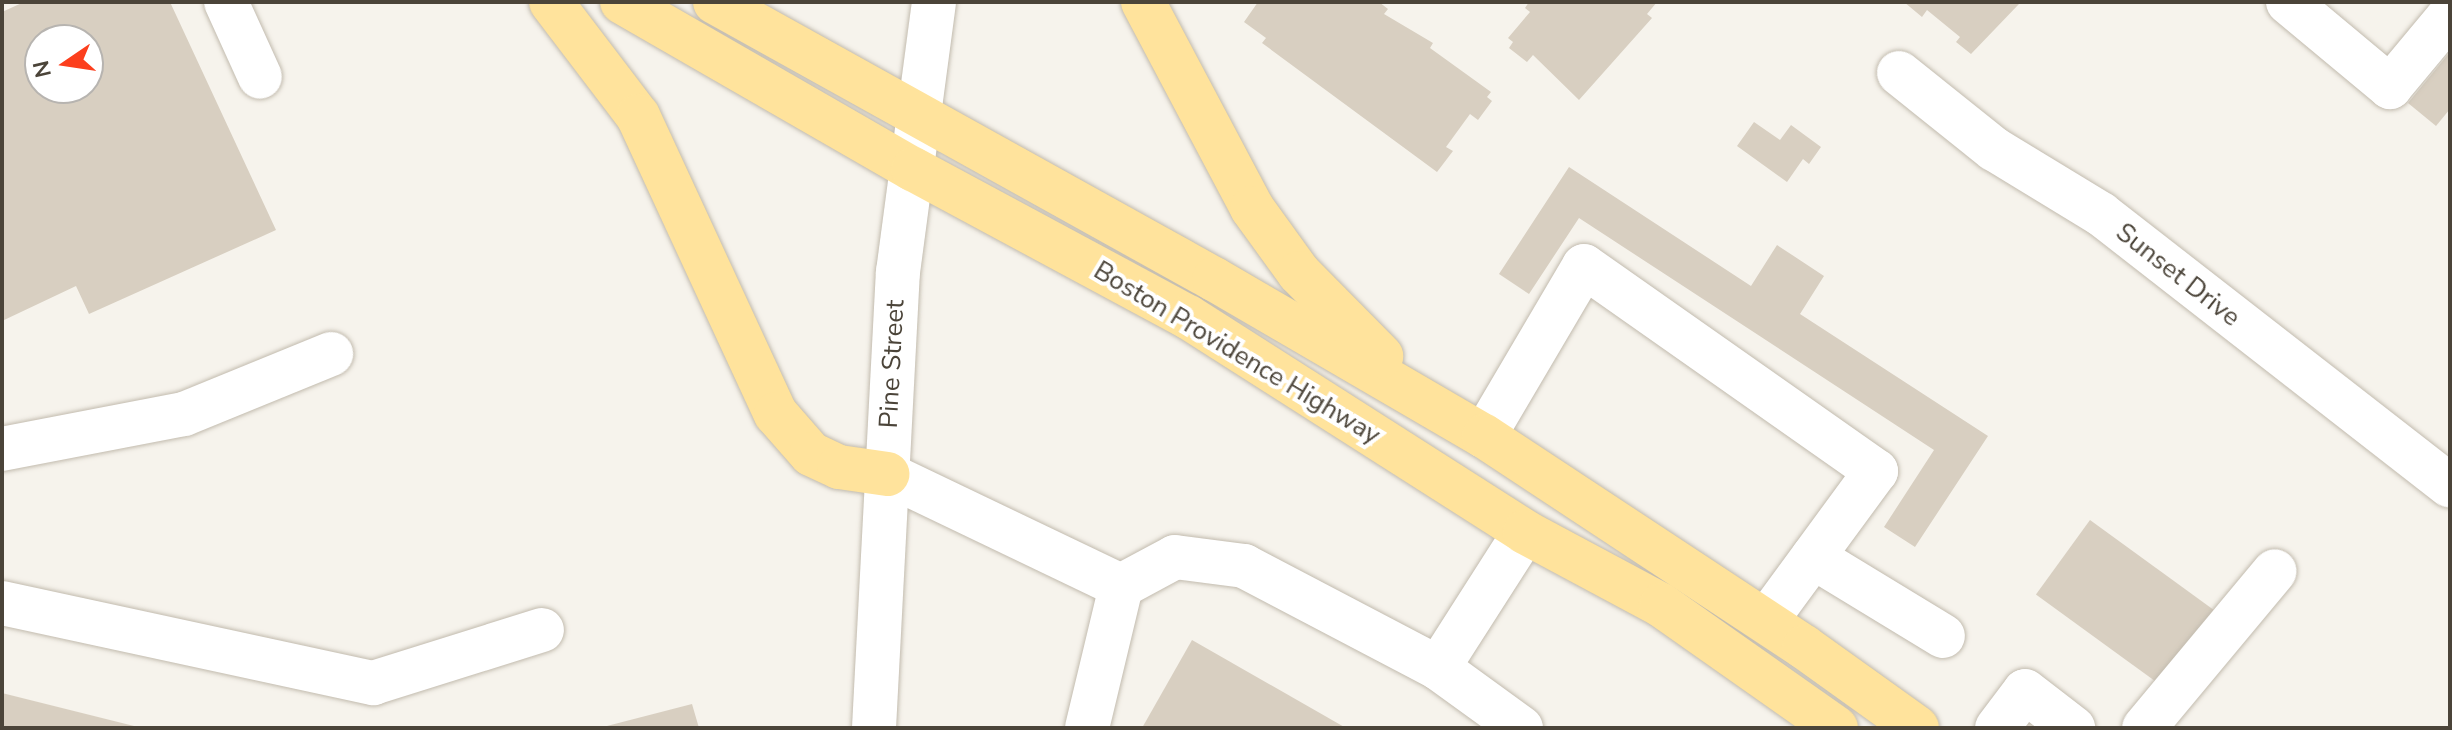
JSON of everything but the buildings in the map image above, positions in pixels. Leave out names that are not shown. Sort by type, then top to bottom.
[{"type":"main road","points":[[551,2],[638,116],[776,414],[811,454],[839,467],[887,474]]},
{"type":"main road","name":"Boston Providence Highway","points":[[622,2],[913,169],[1188,317],[1525,532],[1661,605],[1836,728]]},
{"type":"main road","name":"Boston Providence Highway","points":[[715,2],[1466,426],[1766,621],[1917,728]]},
{"type":"main road","points":[[1143,2],[1208,131],[1252,208],[1299,273],[1350,329],[1466,426]]},
{"type":"street","points":[[226,2],[260,77]]},
{"type":"street","points":[[762,2],[790,45]]},
{"type":"street","name":"Pine Street","points":[[874,728],[898,272],[934,2]]},
{"type":"street","points":[[2288,2],[2390,87],[2450,15]]},
{"type":"street","name":"Sunset Drive","points":[[1899,73],[1994,149],[2101,214],[2449,485]]},
{"type":"street","points":[[1466,426],[1584,266],[1876,471],[1766,621]]},
{"type":"street","points":[[2,449],[184,414],[331,354]]},
{"type":"street","points":[[887,474],[1121,586]]},
{"type":"street","points":[[1438,668],[1525,532]]},
{"type":"street","points":[[1087,728],[1121,586],[1175,557],[1244,566],[1438,668],[1521,728]]},
{"type":"street","points":[[1813,557],[1943,636]]},
{"type":"street","points":[[2144,728],[2275,571]]},
{"type":"street","points":[[2,603],[373,683],[542,630]]},
{"type":"street","points":[[1997,728],[2025,691],[2073,728]]}]
